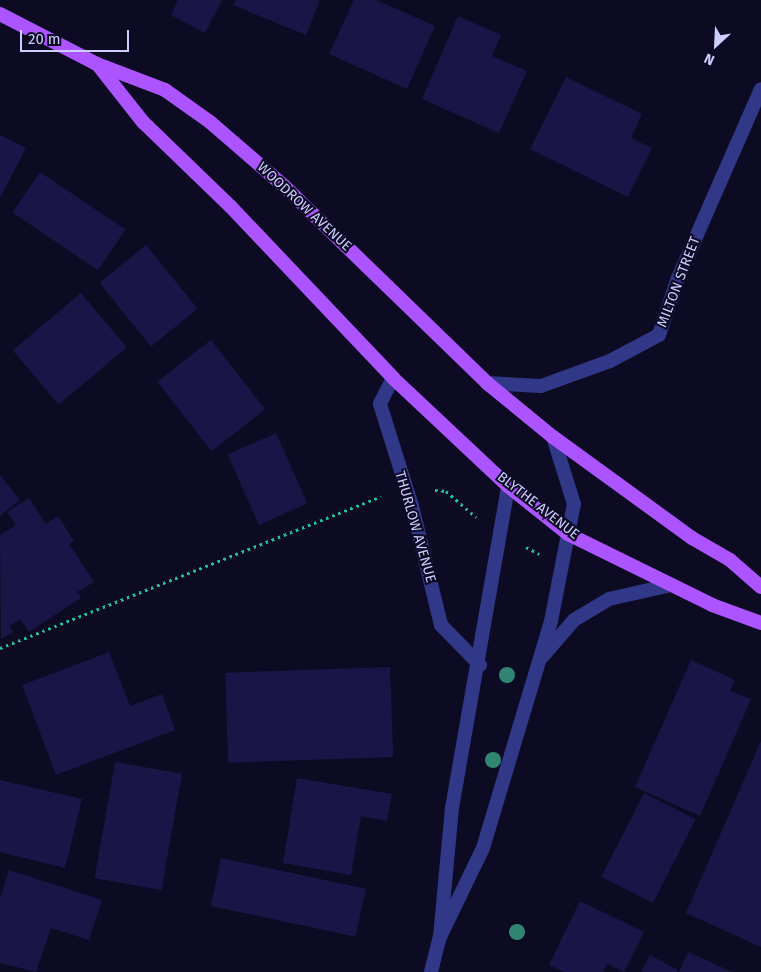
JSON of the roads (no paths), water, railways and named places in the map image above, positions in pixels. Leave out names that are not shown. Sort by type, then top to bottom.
[{"type":"main road","name":"WOODROW AVENUE","points":[[0,14],[97,64],[165,90],[210,122],[284,186],[487,383]]},
{"type":"main road","name":"WOODROW AVENUE","points":[[97,64],[143,122],[231,207],[393,378]]},
{"type":"main road","name":"BLYTHE AVENUE","points":[[393,378],[508,486],[568,534],[671,585],[761,623]]},
{"type":"main road","points":[[487,383],[553,437],[692,538],[730,560],[761,587]]},
{"type":"street","name":"MILTON STREET","points":[[487,383],[541,386],[610,361],[658,335],[678,278],[761,90]]},
{"type":"street","name":"THURLOW AVENUE","points":[[393,378],[380,404],[412,506],[441,625],[480,665]]},
{"type":"street","points":[[440,937],[483,848],[539,662],[568,534],[574,504],[553,437]]},
{"type":"street","points":[[431,972],[440,937],[452,808],[480,665],[508,486]]},
{"type":"street","points":[[539,662],[574,620],[609,599],[671,585]]}]
